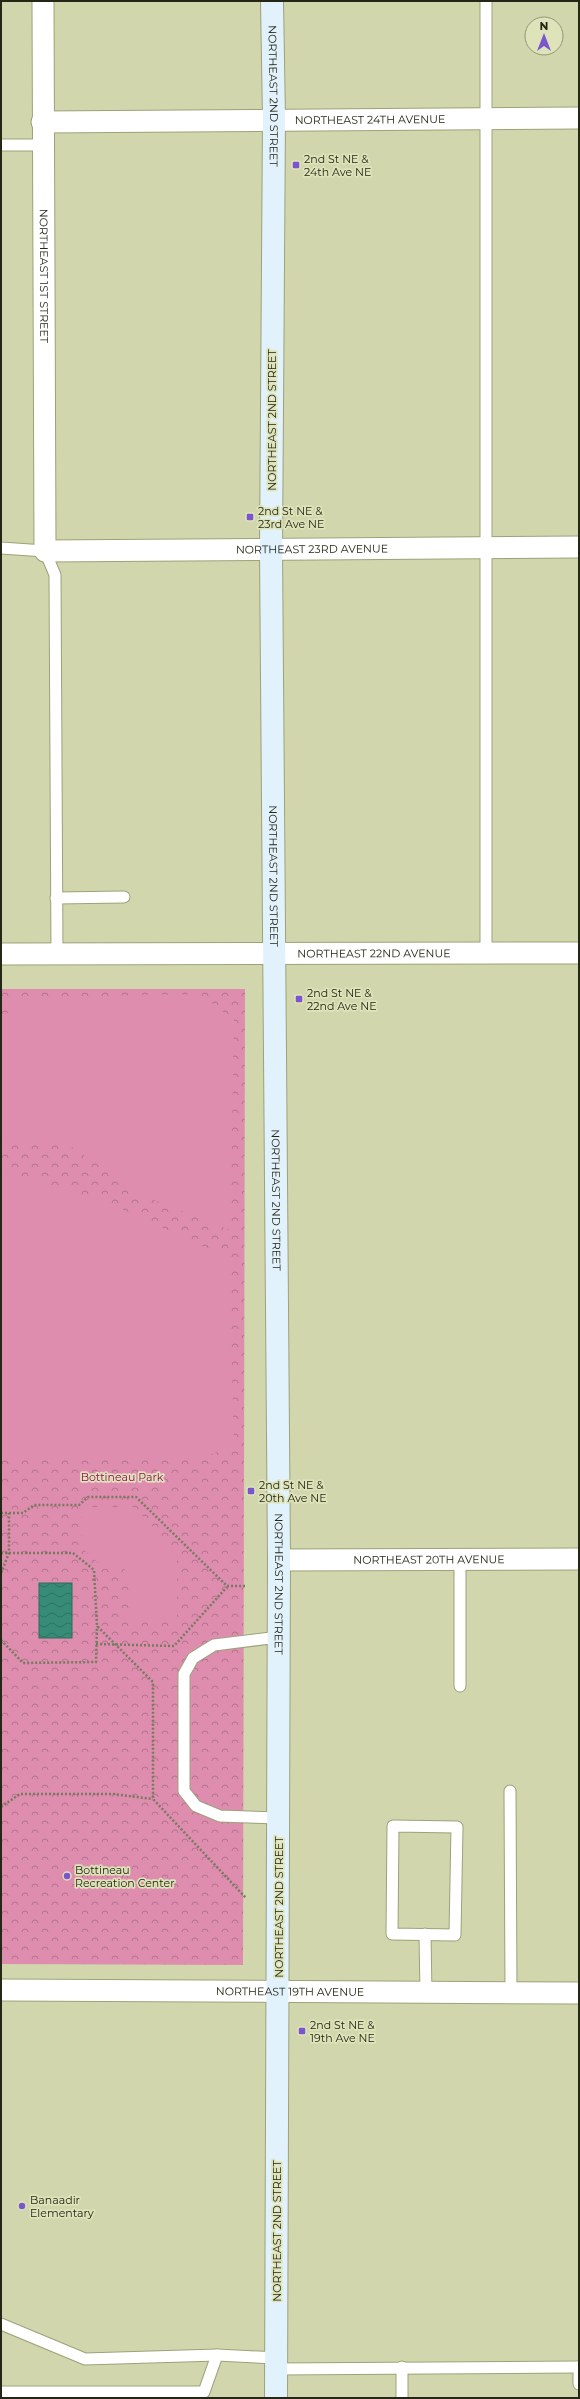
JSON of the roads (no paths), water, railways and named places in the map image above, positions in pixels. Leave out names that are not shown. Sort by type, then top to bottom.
[{"type":"street","name":"NORTHEAST 1ST STREET","points":[[43,1],[42,145],[46,551]]},
{"type":"street","name":"NORTHEAST 2ND STREET","points":[[272,1],[274,119],[271,550],[276,952],[279,1560],[276,2398]]},
{"type":"street","name":"NORTHEAST 24TH AVENUE","points":[[42,122],[274,119],[579,118]]},
{"type":"street","name":"NORTHEAST 23RD AVENUE","points":[[46,551],[579,547]]},
{"type":"street","name":"NORTHEAST 22ND AVENUE","points":[[1,954],[276,952],[486,954],[579,953]]},
{"type":"street","name":"NORTHEAST 20TH AVENUE","points":[[279,1560],[579,1559]]},
{"type":"street","name":"NORTHEAST 19TH AVENUE","points":[[1,1990],[426,1994],[579,1993]]},
{"type":"lane","points":[[486,1],[486,954]]},
{"type":"lane","points":[[1,145],[42,145]]},
{"type":"lane","points":[[1,548],[46,551],[55,575],[57,954]]},
{"type":"lane","points":[[56,898],[124,897]]},
{"type":"lane","points":[[460,1560],[460,1686]]},
{"type":"lane","points":[[279,1637],[214,1645],[193,1658],[184,1674],[184,1791],[196,1806],[220,1816],[279,1818]]},
{"type":"lane","points":[[510,1791],[511,1993]]},
{"type":"lane","points":[[393,1826],[457,1827],[455,1935],[425,1934],[392,1934],[393,1826]]},
{"type":"lane","points":[[425,1934],[426,1994]]},
{"type":"lane","points":[[1,2324],[85,2359],[217,2355],[276,2363],[402,2368],[579,2368],[579,2384]]},
{"type":"lane","points":[[1,2392],[204,2392],[217,2355]]},
{"type":"lane","points":[[402,2368],[402,2398]]},
{"type":"water","points":[[39,1583],[72,1583],[72,1638],[39,1638]]},
{"type":"place","name":"2nd St NE & 24th Ave NE","points":[[296,165]]},
{"type":"place","name":"2nd St NE & 23rd Ave NE","points":[[250,517]]},
{"type":"place","name":"2nd St NE & 22nd Ave NE","points":[[299,999]]},
{"type":"place","name":"2nd St NE & 20th Ave NE","points":[[251,1491]]},
{"type":"place","name":"Bottineau Recreation Center","points":[[67,1876]]},
{"type":"place","name":"2nd St NE & 19th Ave NE","points":[[302,2031]]},
{"type":"place","name":"Banaadir Elementary","points":[[22,2206]]},
{"type":"park label","name":"Bottineau Park","points":[[122,1477]]}]
